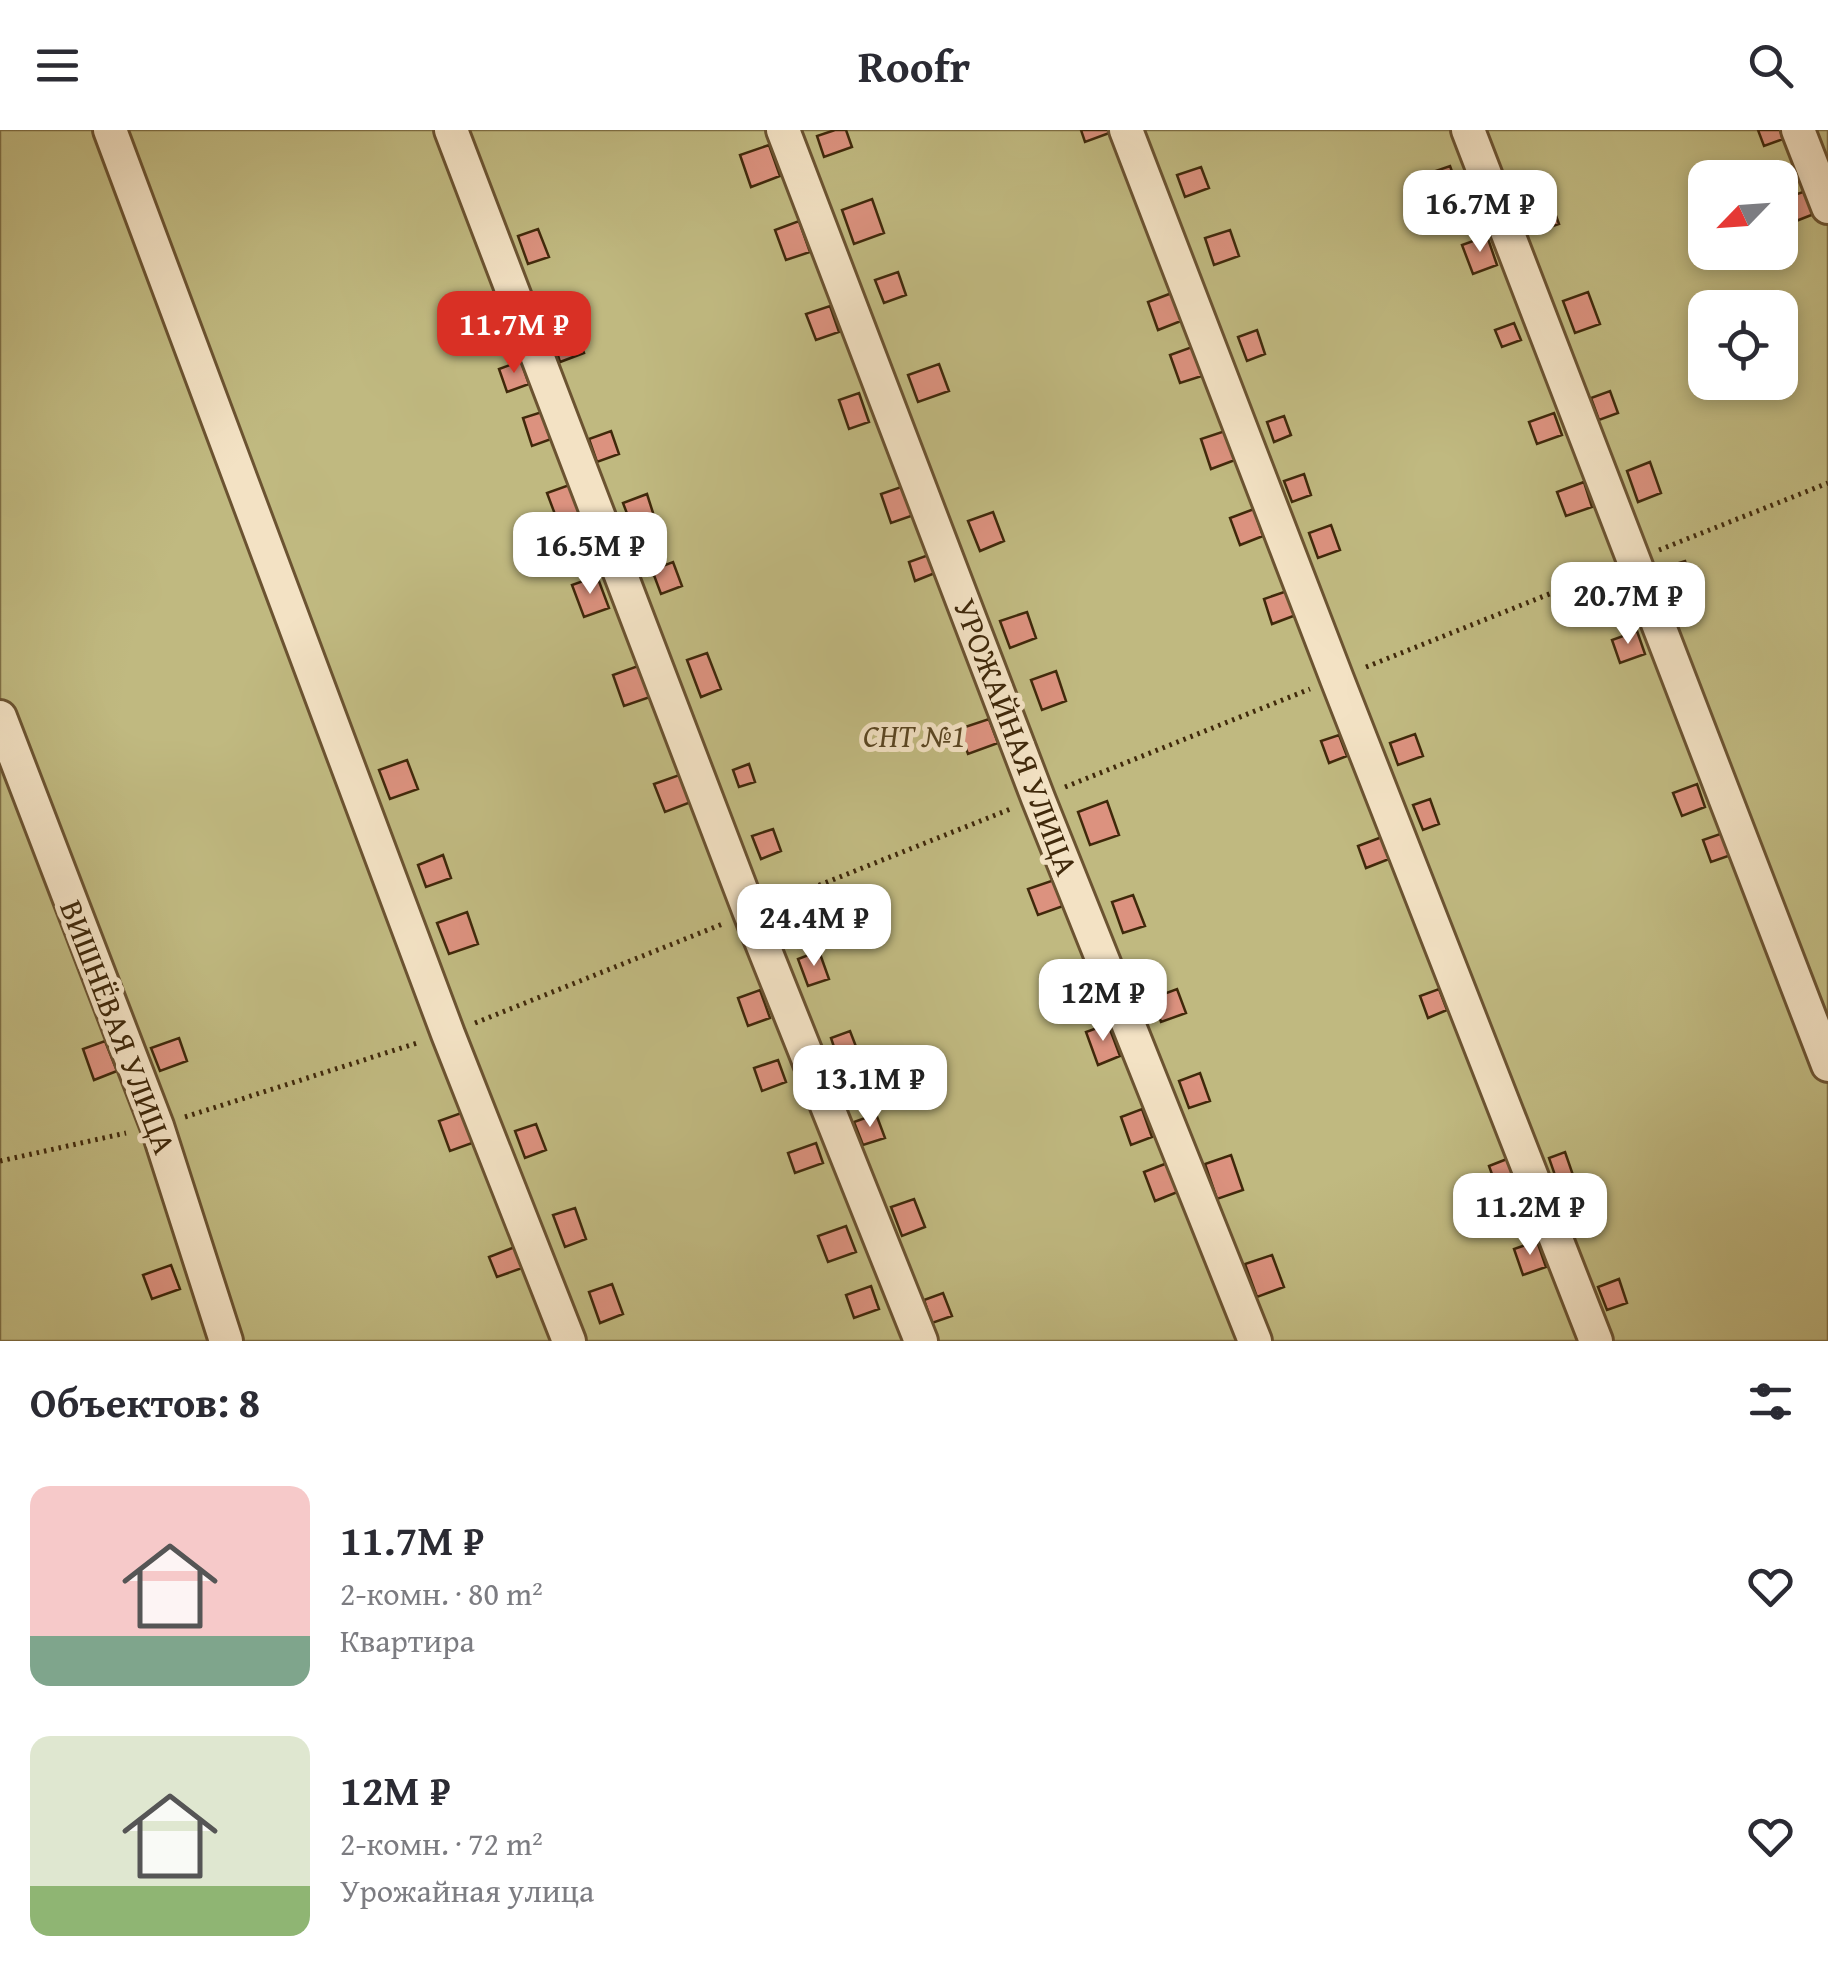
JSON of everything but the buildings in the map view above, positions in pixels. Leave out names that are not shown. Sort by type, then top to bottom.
[{"type":"street","points":[[110,130],[448,1034],[569,1341]]},
{"type":"street","points":[[451,130],[750,913],[921,1341]]},
{"type":"street","name":"УРОЖАЙНАЯ УЛИЦА","points":[[783,130],[1038,798],[1254,1341]]},
{"type":"street","points":[[1126,130],[1596,1341]]},
{"type":"street","points":[[1468,130],[1828,1065]]},
{"type":"street","points":[[1798,130],[1828,207]]},
{"type":"street","name":"ВИШНЁВАЯ УЛИЦА","points":[[0,717],[157,1126],[226,1341]]},
{"type":"path","points":[[0,1161],[157,1126],[448,1034],[1828,483]]},
{"type":"green space","name":"СНТ №1","points":[[0,130],[1828,130],[1828,1341],[0,1341]]}]
